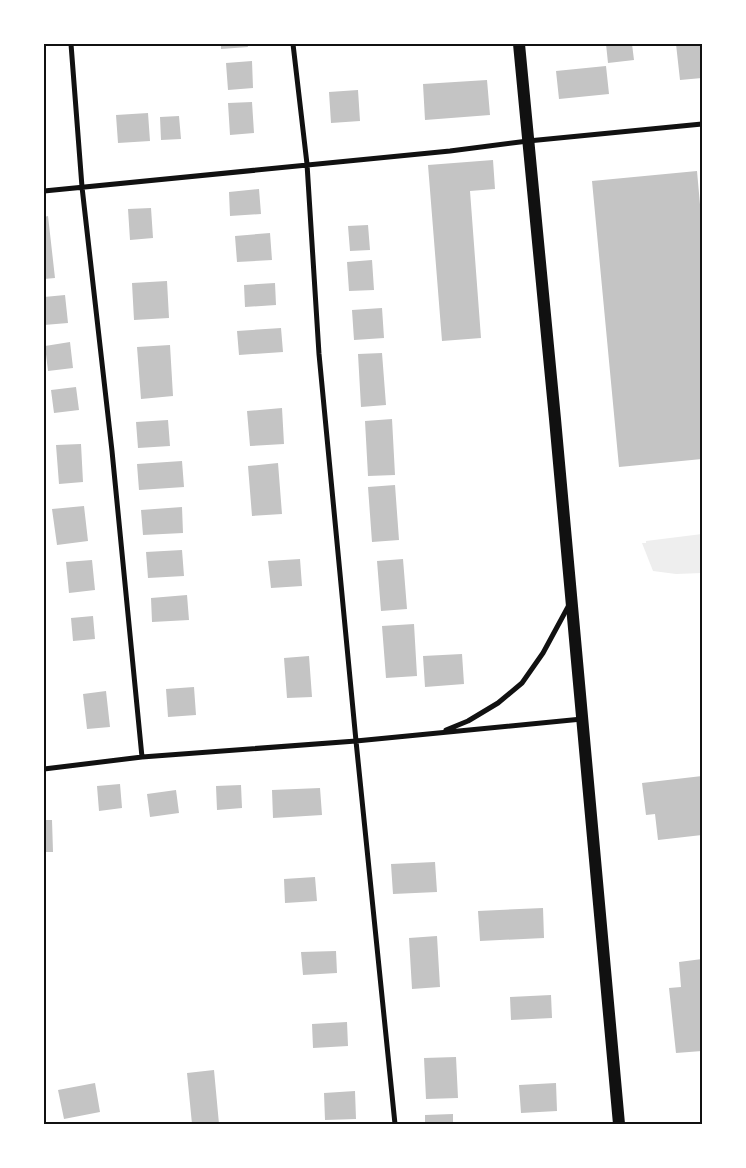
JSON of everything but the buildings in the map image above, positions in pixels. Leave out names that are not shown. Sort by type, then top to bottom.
[{"type":"main road","points":[[518,44],[551,370],[619,1124]]},
{"type":"street","points":[[71,44],[82,187],[112,451],[142,757]]},
{"type":"street","points":[[293,44],[306,164],[319,354],[395,1124]]},
{"type":"street","points":[[44,191],[702,124]]},
{"type":"street","points":[[439,733],[468,721],[498,703],[522,683],[543,653],[572,600]]},
{"type":"street","points":[[44,769],[142,757],[356,741],[582,719]]},
{"type":"shaded area","points":[[702,534],[702,573],[676,574],[653,571],[642,543]]}]
